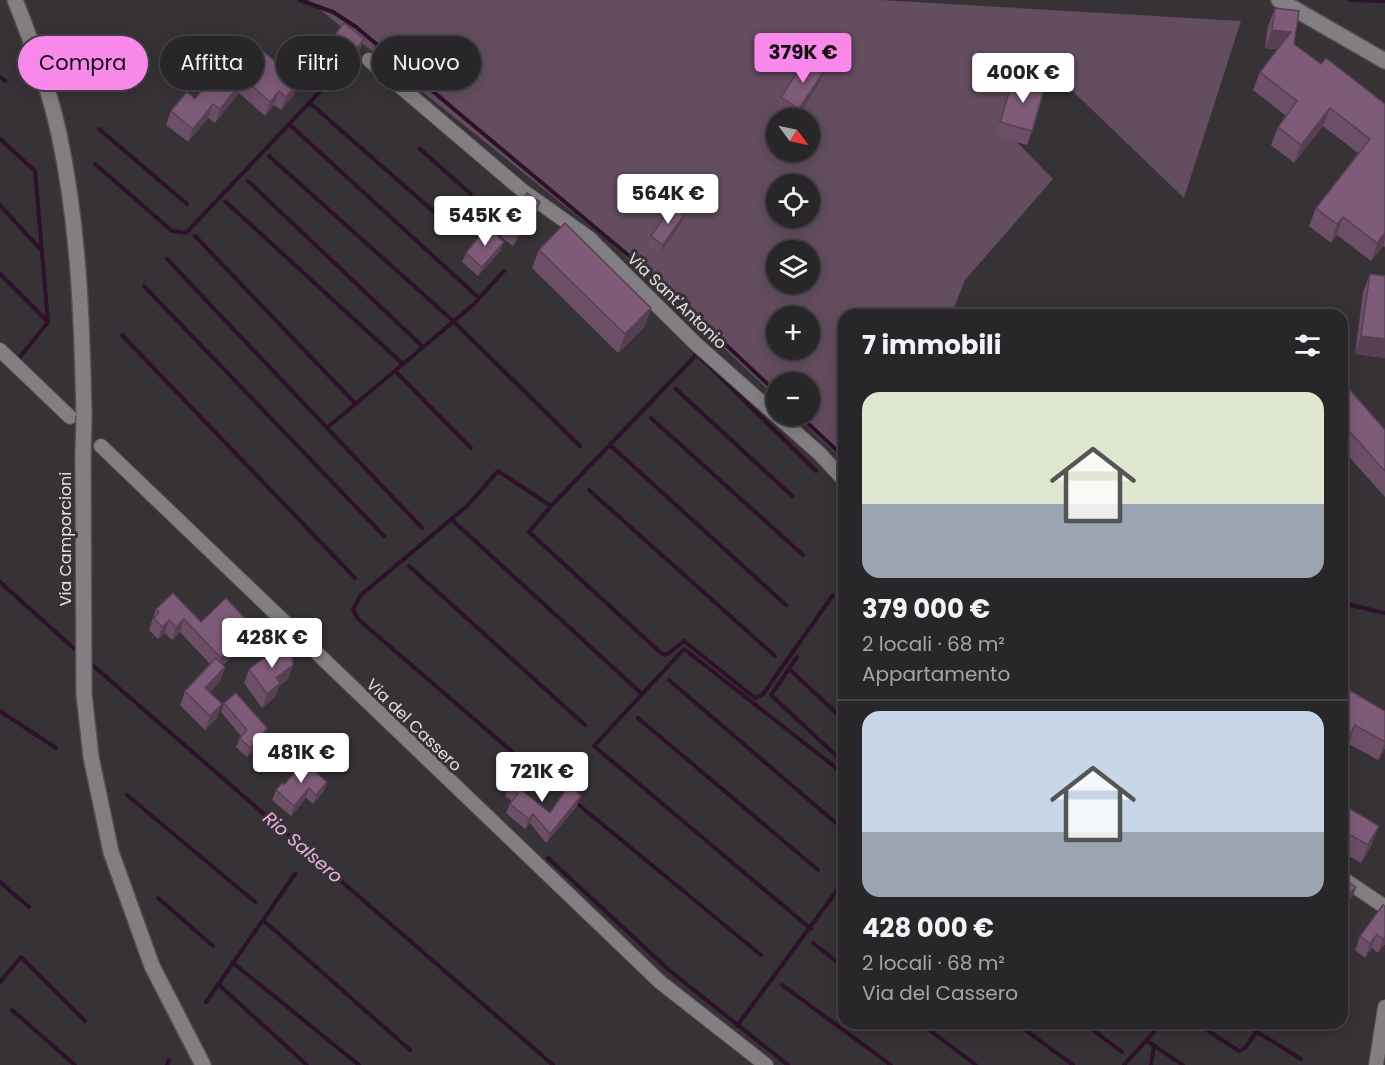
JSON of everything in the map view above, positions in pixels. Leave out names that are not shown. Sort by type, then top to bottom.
[{"type":"main road","name":"Via Camporcioni","points":[[15,0],[33,47],[59,133],[73,220],[82,307],[77,416],[83,455],[84,694],[91,757],[111,852],[152,966],[203,1065]]},
{"type":"main road","points":[[1279,0],[1385,61]]},
{"type":"street","name":"Via Sant'Antonio","points":[[369,60],[523,191],[589,238],[696,344],[820,454],[838,474]]},
{"type":"street","points":[[0,350],[77,416]]},
{"type":"street","name":"Via del Cassero","points":[[100,446],[660,982],[766,1065]]},
{"type":"street","points":[[1348,882],[1385,907]]},
{"type":"street","points":[[1376,1065],[1385,1007]]},
{"type":"shaded area","points":[[308,0],[881,0],[1241,21],[1184,198],[1033,53],[1005,130],[1053,179],[965,280],[953,309],[838,309],[838,455],[807,426],[820,426],[820,372],[766,372],[766,388],[611,243],[420,90],[481,90],[481,36],[372,36],[372,51],[360,42],[360,36],[353,36]]},
{"type":"building","points":[[1275,8],[1299,11],[1294,44],[1321,64],[1326,58],[1385,104],[1385,233],[1377,243],[1343,217],[1337,224],[1316,208],[1370,139],[1330,108],[1301,145],[1278,127],[1297,101],[1260,72],[1291,32],[1272,30]]},
{"type":"building","points":[[344,23],[364,39],[360,44],[360,36],[334,36]]},
{"type":"building","points":[[264,52],[276,62],[276,90],[292,90],[286,97],[279,91],[270,102],[256,90],[264,90]]},
{"type":"building","points":[[806,59],[824,71],[800,108],[781,97]]},
{"type":"building","points":[[1014,77],[1045,86],[1032,131],[1000,122]]},
{"type":"building","points":[[202,90],[235,90],[220,109],[213,104],[193,129],[171,111],[187,92],[195,99]]},
{"type":"building","points":[[527,193],[540,202],[517,236],[504,228]]},
{"type":"building","points":[[673,204],[685,213],[663,245],[651,236]]},
{"type":"building","points":[[565,223],[651,308],[625,334],[539,250]]},
{"type":"building","points":[[487,227],[504,242],[482,267],[466,253]]},
{"type":"building","points":[[1370,274],[1385,276],[1385,339],[1361,336]]},
{"type":"building","points":[[1348,388],[1385,430],[1385,471],[1348,430]]},
{"type":"building","points":[[173,593],[201,622],[226,598],[253,627],[221,658],[184,619],[176,627],[169,620],[162,627],[154,618],[159,612],[156,609]]},
{"type":"building","points":[[280,646],[292,657],[293,665],[276,678],[280,683],[267,694],[249,669]]},
{"type":"building","points":[[216,658],[225,667],[205,688],[222,704],[210,716],[185,691]]},
{"type":"building","points":[[1348,689],[1385,711],[1385,742],[1355,725],[1348,738]]},
{"type":"building","points":[[236,693],[267,728],[250,748],[240,738],[247,730],[224,703]]},
{"type":"building","points":[[304,762],[327,782],[316,795],[309,788],[294,806],[276,790],[282,783],[284,785]]},
{"type":"building","points":[[524,768],[533,775],[521,790],[550,813],[569,785],[581,796],[550,834],[533,814],[529,819],[510,804],[518,794],[509,787]]},
{"type":"building","points":[[1348,808],[1379,826],[1368,845],[1348,833]]},
{"type":"building","points":[[1348,881],[1356,887],[1348,896]]},
{"type":"building","points":[[1383,905],[1385,906],[1385,936],[1383,939],[1377,934],[1370,944],[1360,936]]},
{"type":"waterway","points":[[300,0],[333,12],[356,27],[653,276],[766,383]]},
{"type":"waterway","points":[[1350,0],[1385,1]]},
{"type":"waterway","points":[[0,77],[5,81]]},
{"type":"waterway","points":[[95,164],[172,231],[186,233],[321,90]]},
{"type":"waterway","points":[[310,103],[450,226]]},
{"type":"waterway","points":[[290,125],[479,298]]},
{"type":"waterway","points":[[99,129],[187,204]]},
{"type":"waterway","points":[[0,139],[35,171],[48,322],[20,357]]},
{"type":"waterway","points":[[420,149],[471,194]]},
{"type":"waterway","points":[[269,156],[453,321],[580,446]]},
{"type":"waterway","points":[[248,181],[423,347]]},
{"type":"waterway","points":[[225,201],[403,364]]},
{"type":"waterway","points":[[0,205],[42,251]]},
{"type":"waterway","points":[[195,236],[356,404]]},
{"type":"waterway","points":[[167,259],[422,528]]},
{"type":"waterway","points":[[327,428],[473,305],[504,271]]},
{"type":"waterway","points":[[0,274],[48,322]]},
{"type":"waterway","points":[[144,286],[384,536]]},
{"type":"waterway","points":[[122,335],[355,578]]},
{"type":"waterway","points":[[546,781],[358,619],[353,609],[361,595],[467,506],[498,471],[551,506],[697,354],[816,471]]},
{"type":"waterway","points":[[395,371],[471,448]]},
{"type":"waterway","points":[[676,389],[792,496]]},
{"type":"waterway","points":[[651,418],[803,555]]},
{"type":"waterway","points":[[811,426],[838,451]]},
{"type":"waterway","points":[[610,445],[786,605]]},
{"type":"waterway","points":[[589,490],[775,656]]},
{"type":"waterway","points":[[551,506],[529,532],[662,654],[666,655],[684,641],[755,698],[763,694],[833,595]]},
{"type":"waterway","points":[[451,519],[642,694]]},
{"type":"waterway","points":[[409,566],[585,725]]},
{"type":"waterway","name":"Rio Salsero","points":[[0,582],[79,653]]},
{"type":"waterway","points":[[1348,604],[1385,613]]},
{"type":"waterway","points":[[811,929],[594,746],[684,649],[838,769]]},
{"type":"waterway","points":[[797,657],[771,695],[838,757]]},
{"type":"waterway","name":"Rio Salsero","points":[[89,662],[553,1065]]},
{"type":"waterway","points":[[789,669],[838,714]]},
{"type":"waterway","points":[[669,680],[838,825]]},
{"type":"waterway","points":[[0,711],[56,748]]},
{"type":"waterway","points":[[638,718],[818,870]]},
{"type":"waterway","points":[[127,795],[255,902]]},
{"type":"waterway","points":[[579,805],[761,955]]},
{"type":"waterway","points":[[548,858],[669,970],[788,1065]]},
{"type":"waterway","points":[[206,1002],[295,874]]},
{"type":"waterway","points":[[0,882],[29,907]]},
{"type":"waterway","points":[[737,1026],[838,889]]},
{"type":"waterway","points":[[158,898],[213,946]]},
{"type":"waterway","points":[[263,920],[410,1050]]},
{"type":"waterway","points":[[813,943],[838,962]]},
{"type":"waterway","points":[[0,982],[21,957],[85,1021]]},
{"type":"waterway","points":[[232,962],[359,1065]]},
{"type":"waterway","points":[[218,984],[307,1065]]},
{"type":"waterway","points":[[782,985],[838,1026]]},
{"type":"waterway","points":[[12,1010],[75,1065]]},
{"type":"waterway","points":[[842,1029],[891,1065]]},
{"type":"waterway","points":[[928,1029],[976,1065]]},
{"type":"waterway","points":[[1024,1029],[1073,1065]]},
{"type":"waterway","points":[[1092,1029],[1122,1052]]},
{"type":"waterway","points":[[1124,1065],[1157,1029]]},
{"type":"waterway","points":[[1205,1029],[1239,1051],[1245,1048],[1256,1032]]},
{"type":"waterway","points":[[1253,1029],[1301,1059]]},
{"type":"waterway","points":[[1147,1041],[1183,1065]]},
{"type":"waterway","points":[[1151,1065],[1154,1046]]},
{"type":"waterway","points":[[167,1065],[169,1060]]}]
